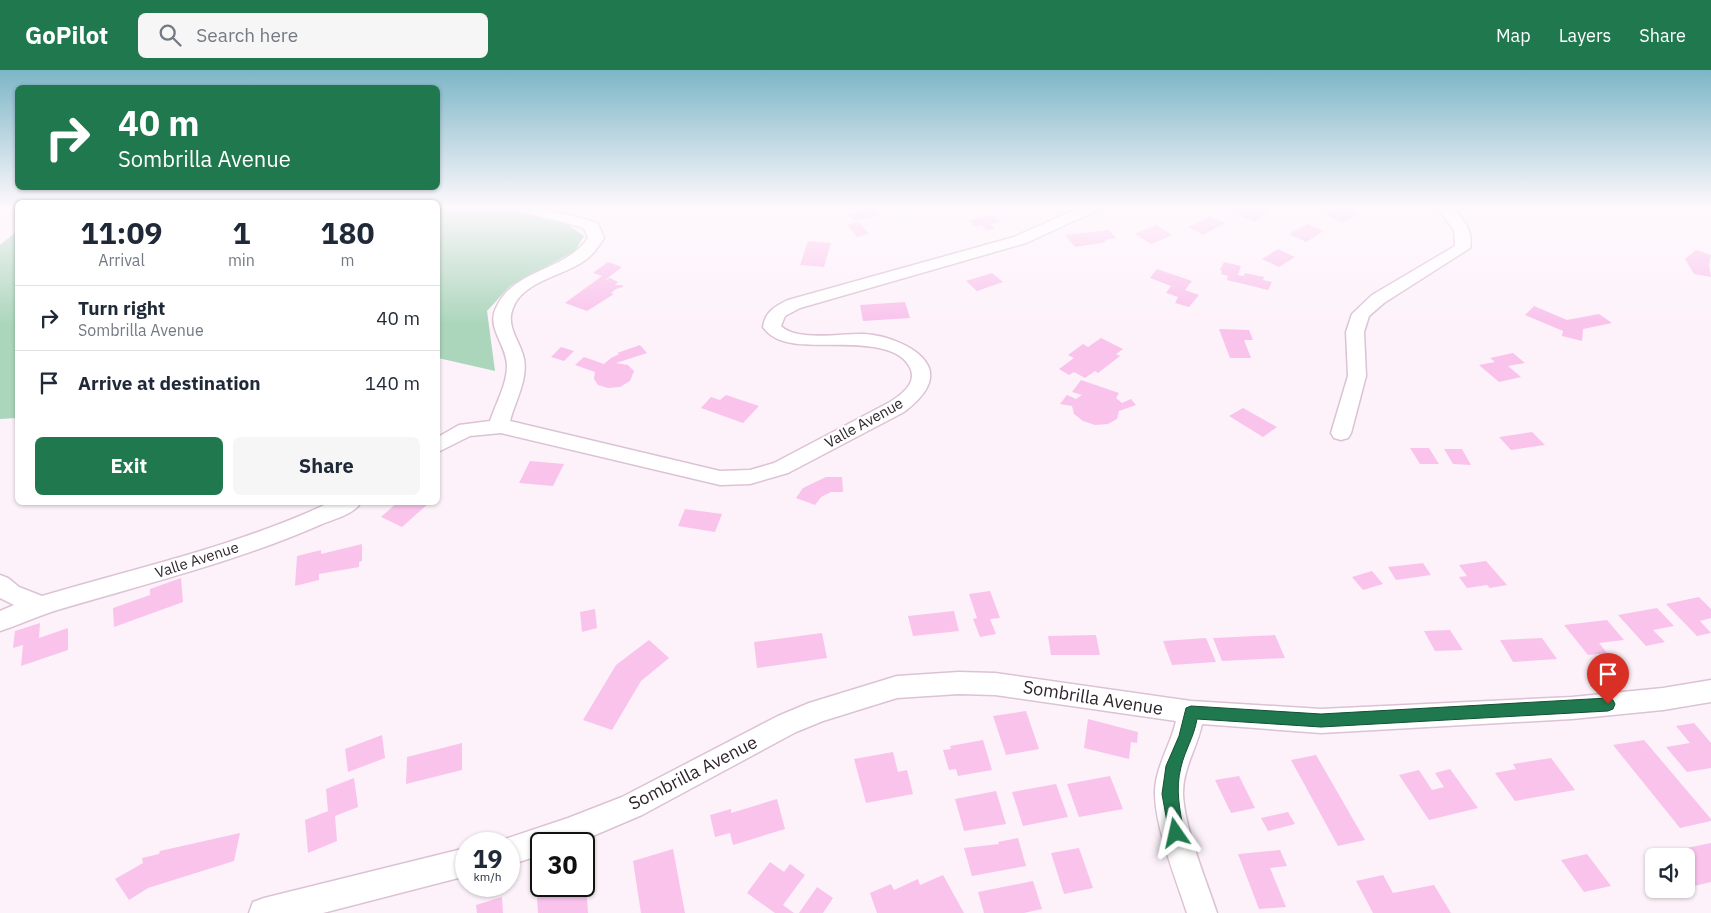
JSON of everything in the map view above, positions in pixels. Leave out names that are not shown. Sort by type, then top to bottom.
[{"type":"street","points":[[501,426],[500,421],[516,366],[502,332],[501,319],[504,308],[510,297],[523,286],[581,256],[593,245]]},
{"type":"street","name":"Valle Avenue","points":[[440,444],[466,430],[501,426],[720,478],[750,477],[781,468],[897,407],[917,389],[922,375],[917,361],[907,353],[883,343],[866,339],[806,340],[784,336],[772,327],[772,321],[779,311],[794,304],[1001,245]]},
{"type":"street","points":[[1341,433],[1357,376],[1355,332],[1361,314],[1378,299],[1462,248],[1463,245]]},
{"type":"street","name":"Valle Avenue","points":[[0,621],[38,605],[142,578],[263,539],[309,522],[345,505]]},
{"type":"street","points":[[0,584],[10,594],[38,605]]},
{"type":"street","name":"Sombrilla Avenue","points":[[520,848],[569,832],[632,806],[787,724],[818,711],[897,687],[959,683],[995,684],[1191,712],[1330,720],[1572,708],[1663,699],[1711,691]]},
{"type":"street","points":[[1191,712],[1186,736],[1174,766],[1169,794],[1176,833],[1202,913]]},
{"type":"street","points":[[264,913],[455,865]]},
{"type":"green space","points":[[0,245],[15,245],[15,418],[0,419]]},
{"type":"green space","points":[[440,245],[578,245],[575,251],[510,286],[487,311],[495,371],[440,358]]},
{"type":"building","points":[[807,245],[830,245],[824,267],[800,265]]},
{"type":"building","points":[[1278,249],[1295,257],[1279,267],[1262,259]]},
{"type":"building","points":[[1696,250],[1711,255],[1709,265],[1711,277],[1694,274],[1685,259]]},
{"type":"building","points":[[608,262],[622,267],[604,281],[610,278],[618,282],[615,285],[623,285],[623,287],[616,289],[611,293],[614,294],[587,311],[565,303],[602,276],[593,273]]},
{"type":"building","points":[[1224,262],[1241,266],[1238,275],[1244,276],[1245,273],[1264,277],[1263,280],[1272,282],[1268,290],[1227,280],[1228,276],[1221,274],[1222,271],[1220,270]]},
{"type":"building","points":[[1157,269],[1192,281],[1185,290],[1199,295],[1189,307],[1175,303],[1178,297],[1166,293],[1171,286],[1150,278]]},
{"type":"building","points":[[992,273],[1003,282],[977,291],[966,281]]},
{"type":"building","points":[[905,302],[910,318],[863,321],[860,305]]},
{"type":"building","points":[[1534,306],[1567,320],[1599,314],[1612,323],[1583,329],[1582,341],[1562,336],[1563,331],[1525,315]]},
{"type":"building","points":[[1219,329],[1249,330],[1253,340],[1244,340],[1251,358],[1230,358]]},
{"type":"building","points":[[1101,338],[1123,349],[1116,354],[1120,356],[1098,373],[1095,371],[1085,378],[1074,372],[1069,375],[1059,369],[1074,358],[1068,355],[1083,344],[1088,347]]},
{"type":"building","points":[[640,345],[647,353],[616,363],[628,365],[634,371],[630,381],[620,387],[608,388],[598,385],[594,379],[595,372],[575,365],[584,357],[604,364],[619,354],[617,353]]},
{"type":"building","points":[[561,347],[574,351],[564,361],[551,357]]},
{"type":"building","points":[[1513,353],[1525,363],[1508,366],[1521,377],[1499,382],[1479,365],[1495,362],[1490,358]]},
{"type":"building","points":[[1081,380],[1119,393],[1116,398],[1122,403],[1131,399],[1136,405],[1119,411],[1117,419],[1108,424],[1095,425],[1083,421],[1074,414],[1072,406],[1060,404],[1067,395],[1076,399],[1082,395],[1072,392]]},
{"type":"building","points":[[726,395],[759,406],[743,423],[701,408],[711,397],[720,400]]},
{"type":"building","points":[[1243,408],[1277,427],[1263,437],[1229,416]]},
{"type":"building","points":[[1532,432],[1545,445],[1511,450],[1499,437]]},
{"type":"building","points":[[1410,448],[1429,448],[1439,464],[1420,464]]},
{"type":"building","points":[[1444,449],[1462,449],[1471,465],[1453,464]]},
{"type":"building","points":[[530,461],[564,464],[553,486],[519,483]]},
{"type":"building","points":[[826,477],[842,477],[843,492],[831,492],[821,497],[815,505],[796,498],[803,488]]},
{"type":"building","points":[[395,505],[427,505],[402,527],[381,517]]},
{"type":"building","points":[[685,509],[722,514],[715,532],[678,526]]},
{"type":"building","points":[[362,544],[362,561],[359,562],[359,567],[319,574],[319,580],[295,586],[297,556],[321,550],[321,554]]},
{"type":"building","points":[[1486,561],[1507,585],[1490,588],[1487,585],[1467,588],[1459,577],[1467,576],[1459,565]]},
{"type":"building","points":[[1423,563],[1431,575],[1396,580],[1388,567]]},
{"type":"building","points":[[1372,571],[1383,584],[1363,590],[1352,577]]},
{"type":"building","points":[[181,578],[183,602],[114,627],[113,608],[150,595],[150,589]]},
{"type":"building","points":[[990,591],[1000,618],[990,619],[996,634],[980,637],[973,619],[977,618],[969,594]]},
{"type":"building","points":[[1699,597],[1711,609],[1711,618],[1700,621],[1711,633],[1697,636],[1666,604]]},
{"type":"building","points":[[1657,608],[1674,626],[1653,630],[1665,642],[1646,646],[1618,615]]},
{"type":"building","points":[[595,609],[597,628],[582,632],[580,612]]},
{"type":"building","points":[[954,611],[959,631],[913,636],[908,616]]},
{"type":"building","points":[[1607,620],[1624,640],[1599,643],[1607,653],[1588,655],[1564,625]]},
{"type":"building","points":[[40,623],[39,638],[68,628],[68,650],[21,666],[23,645],[13,648],[15,631]]},
{"type":"building","points":[[1450,630],[1463,650],[1435,651],[1424,631]]},
{"type":"building","points":[[822,633],[827,658],[757,668],[754,642]]},
{"type":"building","points":[[1096,635],[1100,655],[1051,655],[1048,636]]},
{"type":"building","points":[[1275,635],[1285,658],[1222,661],[1213,638]]},
{"type":"building","points":[[1206,638],[1216,662],[1172,665],[1163,641]]},
{"type":"building","points":[[1542,638],[1557,659],[1513,662],[1500,640]]},
{"type":"building","points":[[649,640],[669,658],[641,681],[612,730],[583,720],[616,665]]},
{"type":"building","points":[[1026,711],[1039,749],[1006,755],[993,716]]},
{"type":"building","points":[[1088,719],[1138,732],[1137,743],[1131,742],[1129,759],[1084,748]]},
{"type":"building","points":[[1694,723],[1711,743],[1711,768],[1687,772],[1666,747],[1690,743],[1676,726]]},
{"type":"building","points":[[382,735],[385,758],[348,772],[345,749]]},
{"type":"building","points":[[983,740],[992,770],[958,776],[956,769],[949,770],[943,750],[951,749],[950,746]]},
{"type":"building","points":[[1644,740],[1711,821],[1680,828],[1613,745]]},
{"type":"building","points":[[462,743],[462,770],[406,784],[407,757]]},
{"type":"building","points":[[893,752],[898,772],[907,770],[913,794],[866,803],[854,759]]},
{"type":"building","points":[[1316,755],[1365,840],[1338,846],[1291,760]]},
{"type":"building","points":[[1551,758],[1575,790],[1515,801],[1495,773],[1516,769],[1513,764]]},
{"type":"building","points":[[1450,769],[1478,808],[1429,820],[1399,775],[1419,770],[1432,790],[1444,787],[1435,773]]},
{"type":"building","points":[[1110,776],[1123,809],[1079,817],[1067,784]]},
{"type":"building","points":[[1239,776],[1255,808],[1231,813],[1215,780]]},
{"type":"building","points":[[354,778],[358,807],[335,816],[337,841],[308,853],[305,820],[328,811],[326,789]]},
{"type":"building","points":[[1056,784],[1068,817],[1023,826],[1012,792]]},
{"type":"building","points":[[996,791],[1006,824],[964,831],[955,799]]},
{"type":"building","points":[[777,799],[785,829],[733,845],[730,833],[715,837],[710,815],[731,809],[731,813]]},
{"type":"building","points":[[1288,812],[1295,824],[1268,831],[1261,818]]},
{"type":"building","points":[[240,833],[234,861],[148,888],[129,900],[115,879],[143,863],[142,858],[159,854],[160,851]]},
{"type":"building","points":[[1018,838],[1026,866],[972,876],[964,848],[999,844],[998,842]]},
{"type":"building","points":[[1711,843],[1711,882],[1695,886],[1695,848],[1686,848]]},
{"type":"building","points":[[1079,848],[1093,888],[1064,894],[1051,853]]},
{"type":"building","points":[[673,849],[685,913],[641,913],[633,861]]},
{"type":"building","points":[[1280,850],[1287,866],[1270,868],[1286,907],[1259,909],[1238,854]]},
{"type":"building","points":[[1587,854],[1611,886],[1584,892],[1561,860]]},
{"type":"building","points":[[770,862],[784,872],[790,864],[805,875],[783,905],[794,913],[775,913],[747,893]]},
{"type":"building","points":[[943,875],[964,913],[877,913],[870,893],[891,884],[894,890],[918,879],[920,885]]},
{"type":"building","points":[[1383,875],[1393,893],[1434,885],[1451,913],[1373,913],[1356,881]]},
{"type":"building","points":[[1033,881],[1042,909],[1024,913],[984,913],[978,892]]},
{"type":"building","points":[[817,887],[833,898],[823,913],[799,913]]},
{"type":"building","points":[[502,897],[503,913],[477,913],[476,905]]},
{"type":"building","points":[[587,897],[588,913],[538,913],[537,898]]},
{"type":"route","points":[[1176,833],[1169,794],[1174,766],[1186,736],[1191,712],[1321,721],[1572,708],[1608,704]]}]
